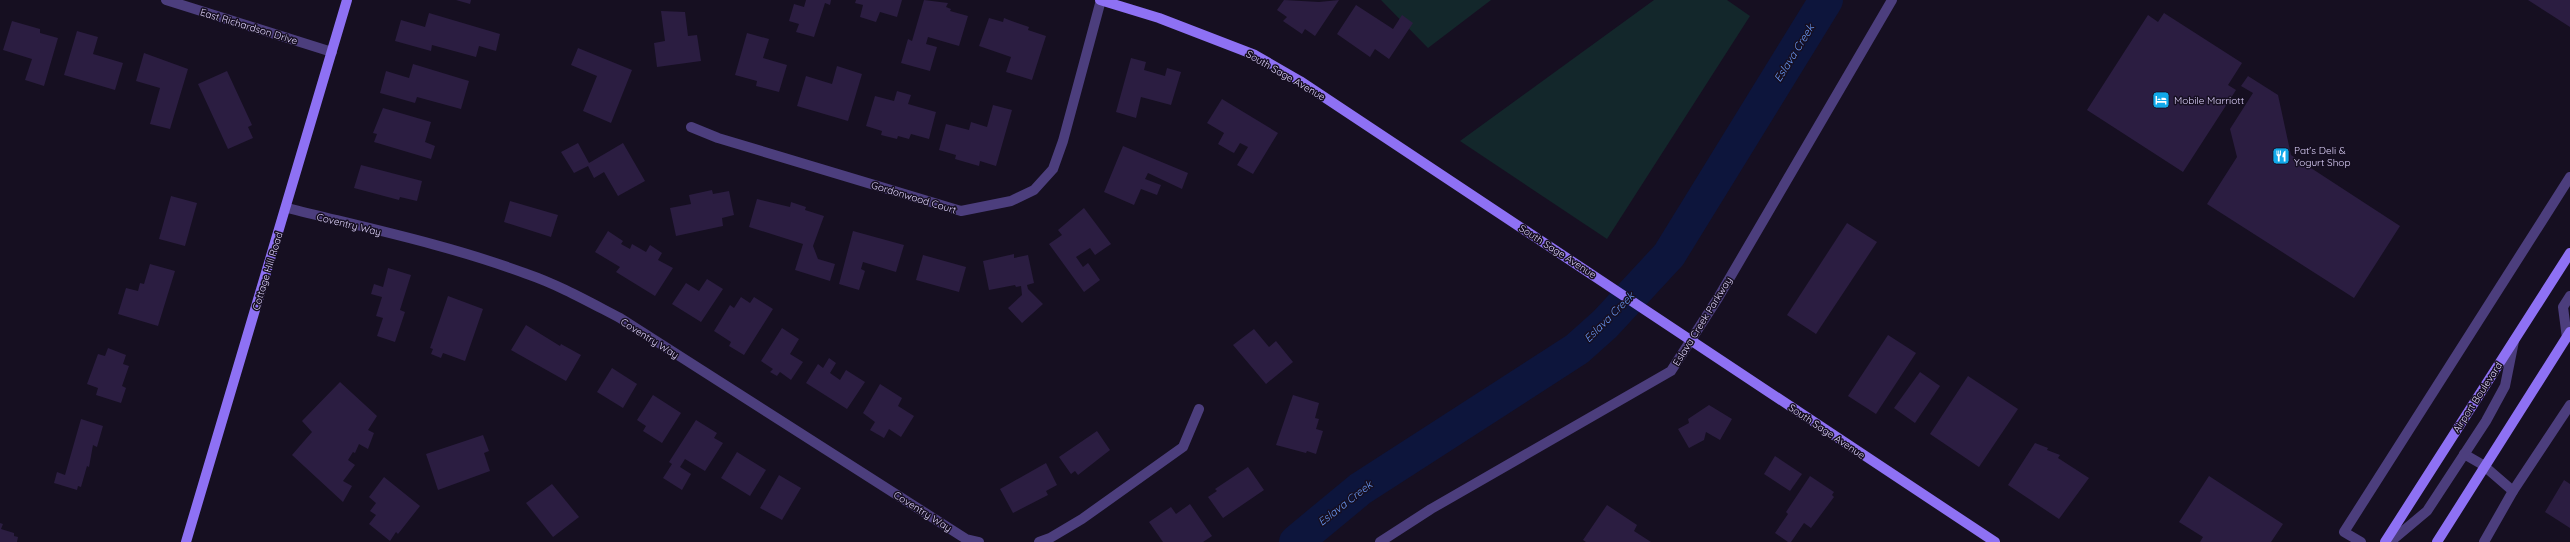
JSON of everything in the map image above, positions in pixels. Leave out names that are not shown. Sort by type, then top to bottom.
[{"type":"street","name":"East Richardson Drive","points":[[166,0],[332,52]]},
{"type":"street","name":"Cottage Hill Road","points":[[186,542],[348,0]]},
{"type":"street","name":"South Sage Avenue","points":[[1100,0],[1160,18],[1255,55],[1300,81],[1996,542]]},
{"type":"street","name":"Gordonwood Court","points":[[691,127],[718,138],[961,212],[1011,202],[1034,190],[1054,169],[1063,141],[1100,0]]},
{"type":"street","name":"Eslava Creek Parkway","points":[[1380,542],[1431,509],[1671,371],[1892,0]]},
{"type":"street","points":[[2361,542],[2344,532],[2570,177]]},
{"type":"street","name":"Coventry Way","points":[[287,208],[464,253],[527,274],[564,289],[620,318],[966,539],[979,542]]},
{"type":"street","name":"Airport Boulevard","points":[[2385,542],[2570,252]]},
{"type":"street","points":[[2436,542],[2483,465],[2568,335],[2563,307],[2570,296]]},
{"type":"street","points":[[2390,542],[2427,511],[2464,454],[2505,386],[2514,339]]},
{"type":"street","points":[[2484,542],[2513,491],[2570,404]]},
{"type":"street","points":[[1039,542],[1050,538],[1082,519],[1183,447],[1199,409]]},
{"type":"street","points":[[2464,454],[2483,465],[2513,491]]},
{"type":"green space","points":[[1381,0],[1491,0],[1428,48]]},
{"type":"green space","points":[[1654,0],[1727,0],[1750,16],[1607,239],[1460,141]]},
{"type":"building","points":[[456,0],[471,0],[470,4]]},
{"type":"building","points":[[806,0],[831,0],[830,5],[825,3],[814,37],[796,32],[799,24],[789,21],[794,4],[804,7]]},
{"type":"building","points":[[856,0],[902,0],[897,17],[880,12],[876,22],[860,17],[863,5],[855,3]]},
{"type":"building","points":[[924,0],[948,3],[946,7],[951,9],[950,11],[968,16],[959,46],[928,37],[926,44],[937,47],[930,71],[901,63],[908,39],[912,41]]},
{"type":"building","points":[[1284,0],[1319,2],[1339,0],[1315,36],[1305,29],[1302,34],[1283,21],[1287,17],[1277,10]]},
{"type":"building","points":[[2528,0],[2570,0],[2570,27]]},
{"type":"building","points":[[1356,5],[1393,29],[1402,15],[1413,23],[1389,59],[1375,49],[1370,57],[1337,34]]},
{"type":"building","points":[[661,11],[685,12],[688,36],[697,35],[701,61],[657,67],[654,43],[665,41]]},
{"type":"building","points":[[429,13],[500,34],[496,51],[479,46],[476,57],[432,45],[431,51],[395,41],[401,20],[425,27]]},
{"type":"building","name":"Mobile Marriott","points":[[2164,13],[2242,63],[2228,85],[2236,90],[2183,172],[2087,110],[2148,15],[2158,22]]},
{"type":"building","points":[[989,18],[1003,22],[1004,18],[1029,27],[1028,30],[1046,36],[1032,80],[1006,72],[1011,57],[979,46]]},
{"type":"building","points":[[12,21],[40,29],[40,33],[58,38],[44,86],[25,80],[32,59],[3,50]]},
{"type":"building","points":[[77,31],[98,37],[93,54],[123,63],[115,90],[64,75]]},
{"type":"building","points":[[747,33],[769,39],[763,58],[787,65],[779,92],[756,86],[757,81],[735,75]]},
{"type":"building","points":[[578,48],[632,70],[611,123],[583,111],[597,76],[571,65]]},
{"type":"building","points":[[144,53],[188,69],[170,129],[150,124],[160,88],[136,81]]},
{"type":"building","points":[[1131,58],[1146,62],[1144,70],[1165,76],[1167,68],[1181,72],[1171,105],[1141,97],[1136,118],[1116,112]]},
{"type":"building","points":[[413,64],[469,81],[461,109],[417,97],[415,103],[380,93],[386,71],[409,78]]},
{"type":"building","points":[[837,66],[862,74],[848,121],[797,106],[806,76],[832,84]]},
{"type":"building","points":[[227,71],[252,125],[248,127],[253,138],[228,149],[198,84]]},
{"type":"building","points":[[2248,76],[2278,95],[2291,155],[2400,226],[2354,298],[2207,204],[2237,157],[2230,129],[2253,93],[2241,86]]},
{"type":"building","points":[[897,91],[911,95],[908,104],[936,112],[929,139],[911,134],[909,139],[898,136],[897,139],[881,135],[882,131],[866,126],[875,96],[894,101]]},
{"type":"building","points":[[1222,99],[1278,133],[1253,174],[1237,165],[1248,147],[1240,143],[1234,153],[1218,144],[1224,133],[1207,123]]},
{"type":"building","points":[[993,105],[1012,110],[996,166],[980,161],[979,166],[955,159],[956,155],[939,150],[946,124],[969,130],[971,122],[987,127]]},
{"type":"building","points":[[383,108],[431,122],[425,142],[435,146],[431,159],[374,142],[377,134],[373,133]]},
{"type":"building","points":[[578,143],[589,163],[623,143],[645,181],[618,196],[604,172],[594,178],[588,166],[574,173],[561,152]]},
{"type":"building","points":[[1123,146],[1188,173],[1182,189],[1148,173],[1145,179],[1161,185],[1157,195],[1141,189],[1134,205],[1104,192]]},
{"type":"building","points":[[361,165],[422,181],[417,201],[400,197],[399,200],[354,188]]},
{"type":"building","points":[[712,190],[713,194],[729,191],[734,215],[722,218],[723,226],[676,236],[670,208],[691,204],[689,195]]},
{"type":"building","points":[[171,196],[197,203],[185,246],[159,239]]},
{"type":"building","points":[[757,199],[790,207],[791,202],[806,207],[805,210],[824,216],[813,246],[818,259],[835,264],[830,281],[795,270],[803,244],[749,227]]},
{"type":"building","points":[[510,201],[558,215],[551,237],[504,222]]},
{"type":"building","points":[[1084,208],[1111,244],[1095,255],[1090,248],[1076,257],[1083,267],[1088,263],[1100,280],[1084,292],[1049,244],[1062,235],[1058,230]]},
{"type":"building","points":[[1847,223],[1877,242],[1816,334],[1787,315]]},
{"type":"building","points":[[608,231],[623,241],[621,244],[630,249],[632,244],[646,252],[650,245],[662,253],[658,260],[673,268],[655,296],[616,272],[620,267],[595,252]]},
{"type":"building","points":[[853,231],[904,245],[896,272],[863,262],[861,269],[865,271],[859,290],[839,284]]},
{"type":"building","points":[[1014,254],[1014,258],[1028,255],[1034,283],[1027,285],[1028,289],[1043,304],[1022,323],[1008,308],[1022,295],[1021,286],[1016,287],[1015,285],[989,290],[983,261]]},
{"type":"building","points":[[923,255],[966,267],[959,292],[916,280]]},
{"type":"building","points":[[150,264],[175,271],[158,326],[118,314],[126,288],[138,291],[140,283],[144,284]]},
{"type":"building","points":[[388,268],[411,275],[400,310],[405,312],[395,342],[377,336],[383,318],[376,316],[382,297],[371,294],[374,284],[383,287]]},
{"type":"building","points":[[707,279],[723,289],[701,322],[672,304],[686,283],[699,291]]},
{"type":"building","points":[[448,296],[483,309],[465,361],[443,353],[441,358],[431,354],[433,349],[430,348]]},
{"type":"building","points":[[741,297],[750,303],[754,297],[773,309],[744,355],[729,346],[731,342],[714,331],[730,305],[734,308]]},
{"type":"building","points":[[526,325],[560,346],[561,344],[581,355],[566,381],[511,350]]},
{"type":"building","points":[[782,328],[799,339],[790,354],[803,362],[791,380],[780,372],[777,376],[770,372],[773,369],[761,361]]},
{"type":"building","points":[[1254,329],[1269,347],[1276,341],[1293,362],[1266,384],[1233,345]]},
{"type":"building","points":[[1888,335],[1916,353],[1876,414],[1848,396]]},
{"type":"building","points":[[108,348],[126,355],[123,364],[129,366],[122,386],[126,388],[121,403],[96,395],[98,388],[87,384],[98,354],[105,356]]},
{"type":"building","points":[[829,358],[836,363],[830,373],[840,380],[846,370],[865,382],[847,409],[806,383],[818,364],[823,368]]},
{"type":"building","points":[[612,368],[637,384],[623,408],[597,392]]},
{"type":"building","points":[[1920,372],[1940,386],[1915,423],[1894,408]]},
{"type":"building","points":[[1968,376],[2018,409],[1979,467],[1930,434]]},
{"type":"building","points":[[340,382],[377,416],[368,430],[374,433],[368,449],[359,444],[355,453],[353,452],[348,460],[355,465],[343,481],[352,486],[343,502],[292,455],[312,432],[302,421]]},
{"type":"building","points":[[880,384],[902,398],[898,406],[914,416],[901,437],[889,429],[884,438],[870,430],[875,422],[863,413]]},
{"type":"building","points":[[653,395],[681,413],[662,443],[643,431],[646,426],[637,420]]},
{"type":"building","points":[[1293,395],[1319,403],[1315,418],[1319,419],[1316,429],[1323,431],[1316,454],[1307,451],[1306,453],[1276,445]]},
{"type":"building","points":[[1709,405],[1732,419],[1720,440],[1706,432],[1704,440],[1689,448],[1678,429],[1689,423],[1688,419]]},
{"type":"building","points":[[81,419],[103,426],[97,447],[93,445],[89,467],[87,466],[81,487],[78,486],[77,490],[54,483],[57,472],[65,475]]},
{"type":"building","points":[[696,420],[717,433],[714,438],[723,443],[705,471],[685,459],[680,467],[691,474],[682,490],[663,478],[672,464],[669,462]]},
{"type":"building","points":[[1097,431],[1110,450],[1078,475],[1075,471],[1071,474],[1059,457]]},
{"type":"building","points":[[483,435],[489,451],[484,453],[490,471],[438,490],[426,454]]},
{"type":"building","points":[[2035,443],[2060,455],[2058,458],[2089,478],[2059,519],[2008,485]]},
{"type":"building","points":[[737,452],[766,470],[750,496],[721,478]]},
{"type":"building","points":[[1775,456],[1802,474],[1790,491],[1764,474]]},
{"type":"building","points":[[1046,463],[1057,485],[1046,491],[1048,495],[1013,513],[1000,489]]},
{"type":"building","points":[[1248,467],[1264,490],[1223,518],[1208,497],[1217,491],[1215,489]]},
{"type":"building","points":[[779,475],[801,488],[782,520],[760,508]]},
{"type":"building","points":[[1810,476],[1834,492],[1832,495],[1834,497],[1811,528],[1804,523],[1791,542],[1788,542],[1775,533],[1788,514],[1786,512]]},
{"type":"building","points":[[2209,476],[2283,524],[2271,542],[2200,542],[2203,537],[2179,522]]},
{"type":"building","points":[[384,477],[420,506],[398,534],[396,532],[390,541],[369,524],[376,515],[370,511],[376,503],[369,497]]},
{"type":"building","points":[[2564,480],[2570,484],[2570,528],[2545,512]]},
{"type":"building","points":[[552,484],[579,517],[553,537],[526,503]]},
{"type":"building","points":[[1190,504],[1212,536],[1203,542],[1163,542],[1149,522],[1171,507],[1176,514]]},
{"type":"building","points":[[1607,505],[1637,525],[1634,531],[1651,542],[1586,542],[1583,540]]},
{"type":"building","points":[[0,523],[3,524],[1,529],[14,533],[14,536],[18,537],[17,542],[0,542]]},
{"type":"waterway","name":"Eslava Creek","points":[[1296,542],[1360,489],[1577,349],[1605,324],[1669,255],[1826,0]]},
{"type":"place","name":"Mobile Marriott","points":[[2161,100]]},
{"type":"place","name":"Pat's Deli & Yogurt Shop","points":[[2281,156]]}]
